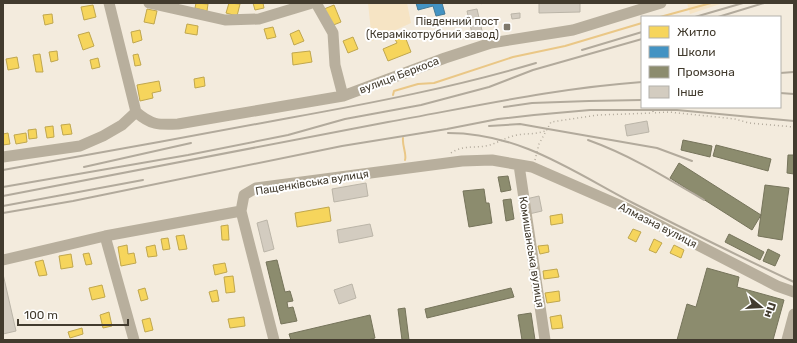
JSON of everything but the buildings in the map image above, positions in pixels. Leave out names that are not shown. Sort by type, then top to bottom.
[{"type":"street","points":[[3,157],[80,146],[103,136],[122,125],[136,112],[108,3]]},
{"type":"street","points":[[149,3],[226,20],[259,19],[312,3]]},
{"type":"street","points":[[316,3],[332,33],[335,65],[343,96]]},
{"type":"street","name":"вулиця Беркоса","points":[[136,112],[154,124],[178,124],[343,96],[445,58],[491,43],[573,30],[661,3]]},
{"type":"street","name":"Пащенківська вулиця","points":[[241,211],[244,195],[256,188],[443,164],[492,160],[519,165]]},
{"type":"street","name":"Алмазна вулиця","points":[[519,165],[532,167],[626,208],[777,286],[794,292]]},
{"type":"street","name":"Комишанська вулиця","points":[[519,165],[545,340]]},
{"type":"street","points":[[3,260],[105,236],[241,211],[274,340]]},
{"type":"street","points":[[105,236],[134,340]]},
{"type":"street","points":[[787,340],[794,314]]},
{"type":"path","points":[[653,108],[653,113]]},
{"type":"path","points":[[532,167],[538,152],[539,144],[551,122],[598,115],[676,113],[735,119],[749,124],[794,127]]},
{"type":"path","points":[[443,164],[447,156],[456,149],[470,146],[490,145],[517,135],[540,134],[548,129]]},
{"type":"shaded area","points":[[368,3],[407,3],[411,23],[372,41]]},
{"type":"shaded area","points":[[687,3],[723,3],[690,14]]},
{"type":"waterway","points":[[664,16],[711,3]]},
{"type":"waterway","points":[[393,95],[394,91],[418,84],[434,83],[513,57],[565,46],[641,23]]},
{"type":"waterway","points":[[403,138],[405,160]]},
{"type":"railway","points":[[698,16],[743,3]]},
{"type":"railway","points":[[721,16],[764,3]]},
{"type":"railway","points":[[582,50],[641,32]]},
{"type":"railway","points":[[3,187],[188,155],[288,135],[345,119],[421,105],[489,87],[533,70],[641,39]]},
{"type":"railway","points":[[3,170],[382,100],[475,80],[536,63]]},
{"type":"railway","points":[[781,73],[794,72]]},
{"type":"railway","points":[[3,196],[546,93],[641,82]]},
{"type":"railway","points":[[781,93],[794,94]]},
{"type":"railway","points":[[504,107],[532,103],[641,100]]},
{"type":"railway","points":[[3,213],[73,201],[342,146],[498,119],[590,110],[677,110],[794,121]]},
{"type":"railway","points":[[489,126],[520,124],[657,148],[692,161]]},
{"type":"railway","points":[[448,133],[499,139],[545,156],[633,203],[794,282]]},
{"type":"railway","points":[[588,140],[633,160],[704,200]]},
{"type":"railway","points":[[84,167],[191,143]]},
{"type":"railway","points":[[3,206],[143,180]]},
{"type":"place","name":"Південний пост (Керамікотрубний завод)","points":[[507,27]]}]
